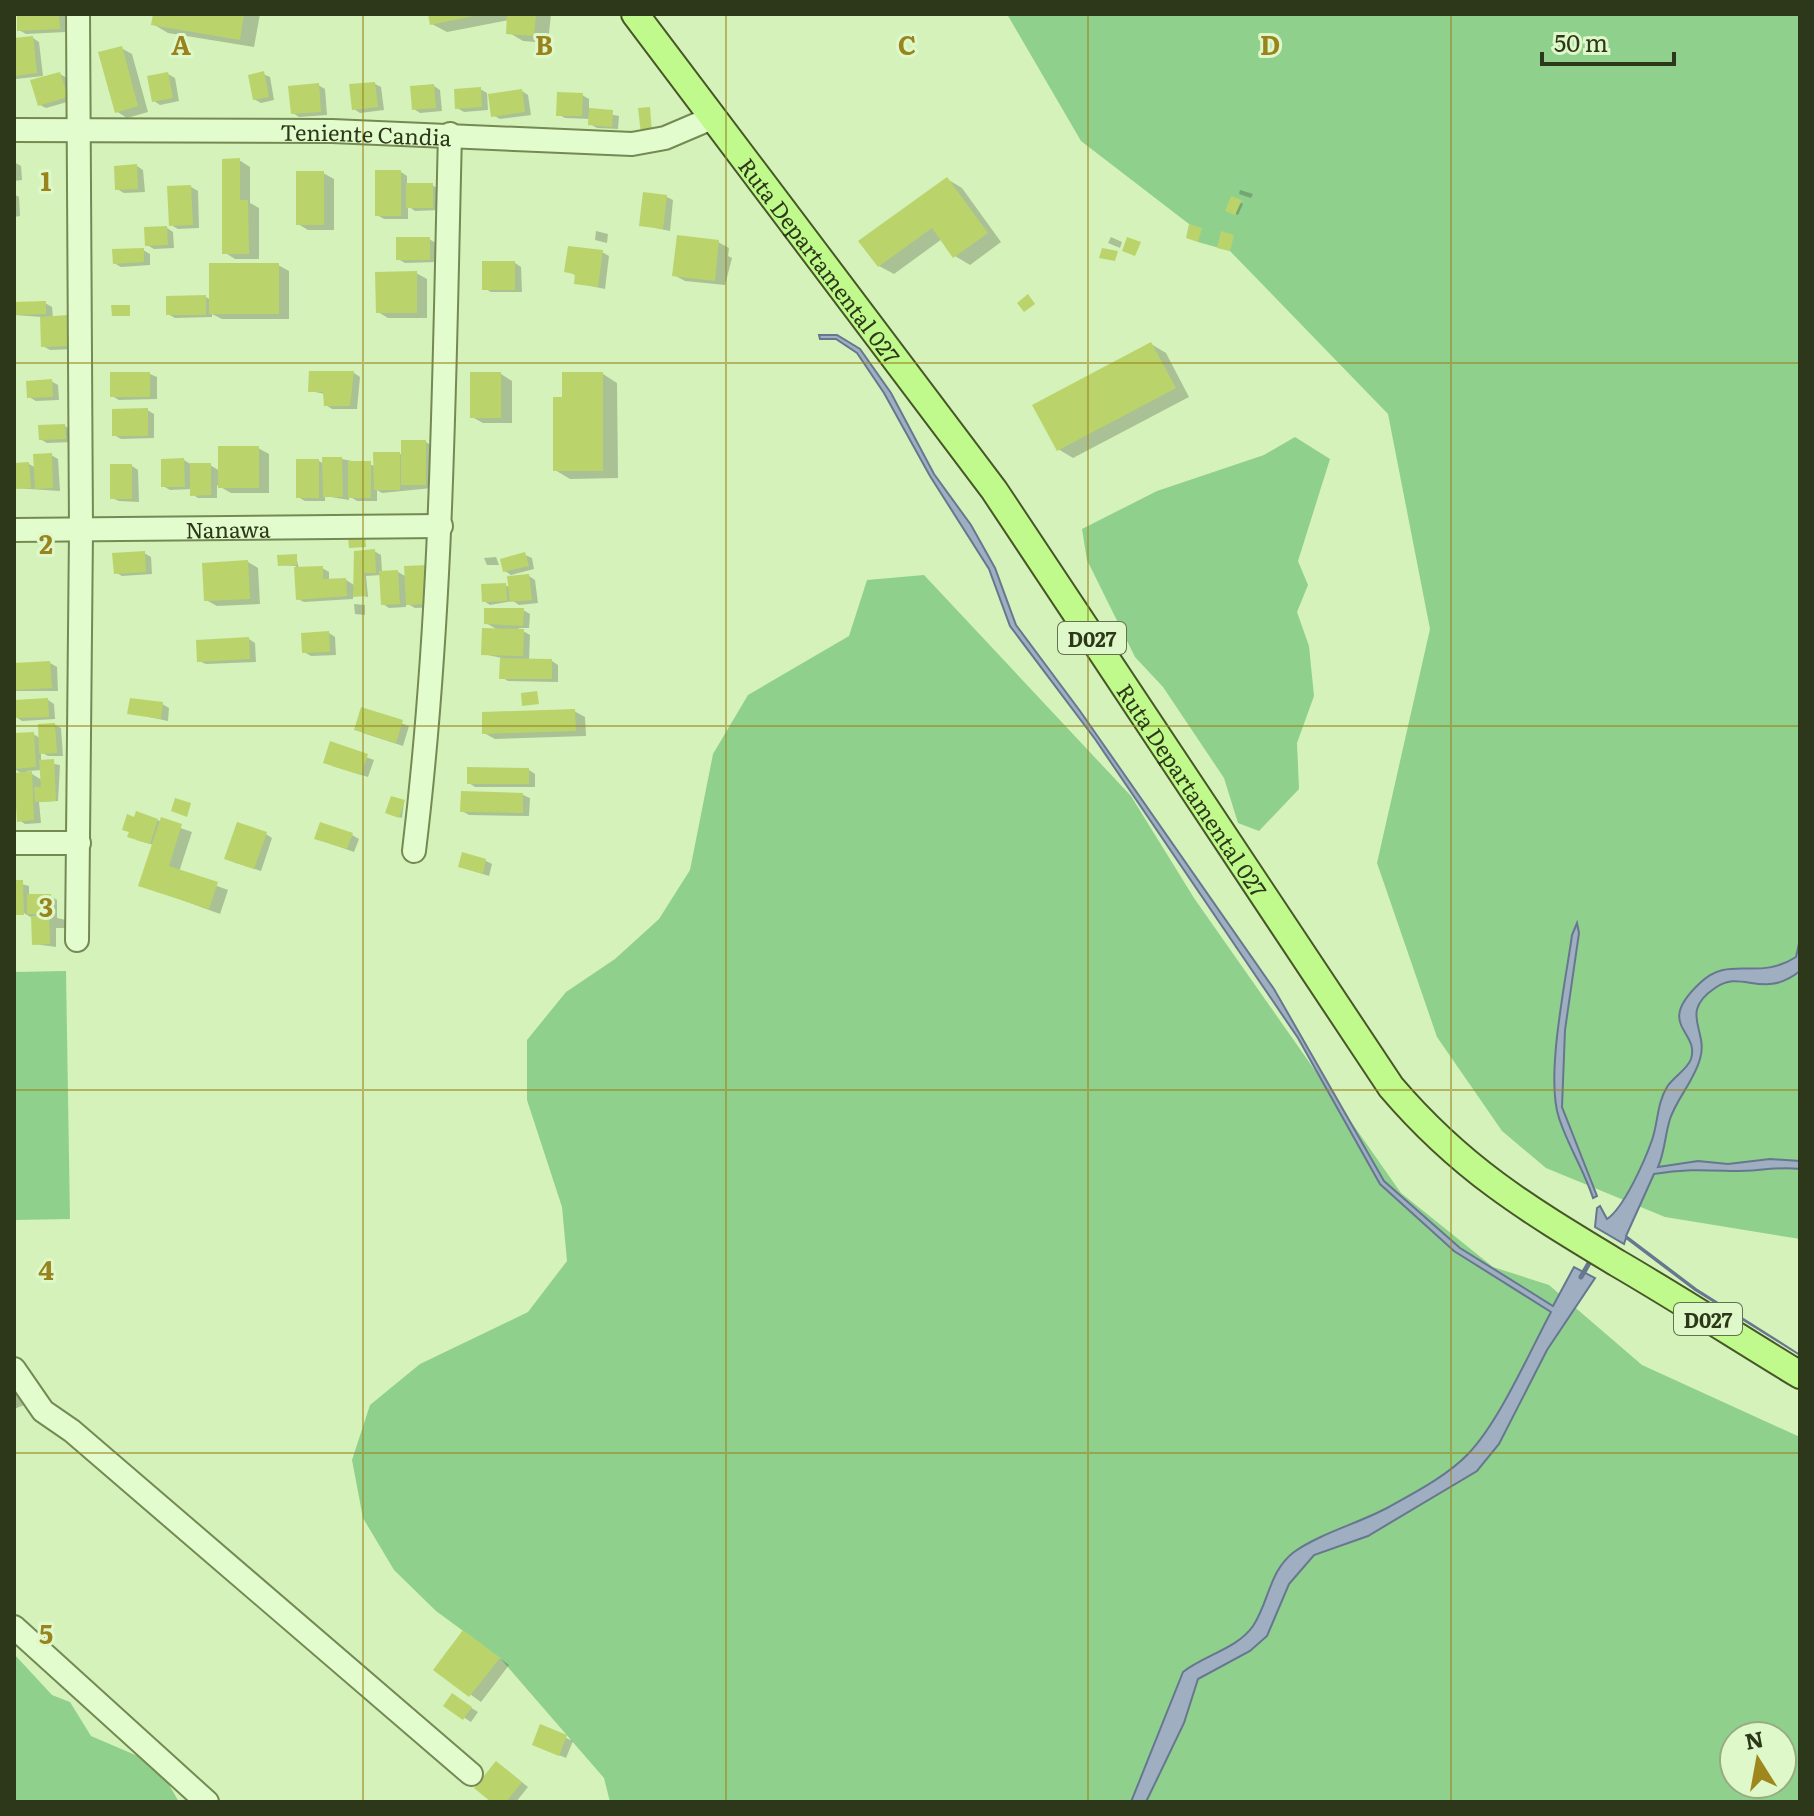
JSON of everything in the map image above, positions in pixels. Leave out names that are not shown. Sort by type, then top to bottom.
[{"type":"main road","name":"Ruta Departamental 027","points":[[635,14],[994,490],[1391,1087],[1421,1122],[1470,1169],[1570,1235],[1800,1375]]},
{"type":"street","points":[[77,940],[81,530],[78,14]]},
{"type":"street","name":"Teniente Candia","points":[[14,130],[450,134],[574,144],[632,144],[665,138],[712,118]]},
{"type":"street","points":[[414,851],[429,715],[441,526],[450,134]]},
{"type":"street","name":"Nanawa","points":[[14,530],[441,526]]},
{"type":"street","points":[[14,843],[79,843]]},
{"type":"street","points":[[14,1369],[43,1411],[72,1431],[471,1774]]},
{"type":"street","points":[[14,1627],[207,1802]]},
{"type":"green space","points":[[1007,14],[1800,14],[1800,1239],[1665,1217],[1546,1168],[1502,1131],[1437,1037],[1377,863],[1430,629],[1388,414],[1230,251],[1198,242],[1189,224],[1081,141]]},
{"type":"green space","points":[[1295,437],[1330,459],[1298,561],[1308,585],[1297,612],[1309,646],[1314,696],[1297,743],[1299,789],[1259,831],[1238,823],[1224,778],[1163,687],[1135,657],[1087,560],[1082,529],[1157,491],[1264,455]]},
{"type":"green space","points":[[924,575],[1131,796],[1194,898],[1401,1193],[1493,1267],[1549,1285],[1642,1365],[1800,1437],[1800,1802],[610,1802],[604,1778],[500,1658],[436,1611],[394,1570],[363,1518],[352,1460],[370,1405],[420,1364],[528,1312],[567,1261],[562,1207],[527,1100],[527,1040],[566,992],[615,959],[659,919],[690,870],[713,754],[748,695],[849,636],[867,580]]},
{"type":"green space","points":[[66,971],[70,1219],[14,1220],[14,972]]},
{"type":"green space","points":[[14,1654],[52,1695],[70,1702],[91,1736],[147,1760],[160,1769],[179,1802],[14,1802]]},
{"type":"water","points":[[819,335],[837,335],[860,349],[891,393],[934,474],[971,525],[995,568],[1016,625],[1080,711],[1274,989],[1384,1181],[1460,1248],[1553,1306],[1574,1267],[1595,1278],[1547,1350],[1499,1444],[1477,1471],[1368,1536],[1314,1555],[1289,1584],[1267,1636],[1250,1651],[1198,1679],[1184,1723],[1146,1802],[1131,1802],[1183,1672],[1246,1634],[1258,1617],[1279,1568],[1294,1552],[1408,1496],[1460,1462],[1480,1440],[1502,1406],[1551,1312],[1454,1251],[1380,1184],[1298,1038],[1095,739],[1010,626],[989,569],[930,476],[884,393],[857,353],[836,339],[820,339]]},
{"type":"water","points":[[1577,923],[1579,933],[1565,1030],[1562,1107],[1597,1196],[1593,1198],[1559,1118],[1555,1100],[1558,1028],[1572,935]]},
{"type":"water","points":[[1800,939],[1800,971],[1787,980],[1774,984],[1725,983],[1704,997],[1698,1006],[1700,1059],[1670,1119],[1658,1167],[1698,1161],[1728,1164],[1770,1159],[1800,1161],[1800,1169],[1692,1170],[1654,1174],[1626,1236],[1696,1289],[1800,1355],[1695,1290],[1626,1238],[1624,1244],[1595,1227],[1597,1208],[1600,1206],[1607,1219],[1627,1194],[1652,1140],[1664,1093],[1691,1059],[1690,1041],[1679,1018],[1687,997],[1700,983],[1722,970],[1769,968],[1796,957]]},
{"type":"building","points":[[17,14],[59,14],[60,29],[17,31]]},
{"type":"building","points":[[153,14],[244,14],[240,40],[151,25]]},
{"type":"building","points":[[428,14],[478,14],[478,15],[430,25]]},
{"type":"building","points":[[507,14],[536,14],[534,36],[506,34]]},
{"type":"building","points":[[33,36],[37,73],[14,76],[14,38]]},
{"type":"building","points":[[122,46],[138,106],[115,113],[98,52]]},
{"type":"building","points":[[264,71],[269,97],[253,100],[248,75]]},
{"type":"building","points":[[60,72],[68,97],[38,106],[30,80]]},
{"type":"building","points":[[168,72],[173,98],[152,102],[147,76]]},
{"type":"building","points":[[375,82],[378,107],[352,110],[349,84]]},
{"type":"building","points":[[319,83],[321,112],[291,114],[288,86]]},
{"type":"building","points":[[434,84],[436,108],[412,110],[410,86]]},
{"type":"building","points":[[481,87],[482,107],[455,109],[454,89]]},
{"type":"building","points":[[522,89],[525,112],[491,117],[488,94]]},
{"type":"building","points":[[557,92],[583,93],[582,116],[556,116]]},
{"type":"building","points":[[650,107],[652,133],[641,134],[638,108]]},
{"type":"building","points":[[589,108],[613,110],[612,127],[588,125]]},
{"type":"building","points":[[240,158],[240,200],[248,200],[249,254],[222,254],[222,159]]},
{"type":"building","points":[[137,164],[138,189],[115,190],[114,166]]},
{"type":"building","points":[[375,170],[401,170],[401,216],[375,216]]},
{"type":"building","points":[[296,171],[324,171],[324,225],[296,225]]},
{"type":"building","points":[[947,177],[988,233],[953,258],[932,228],[878,267],[858,241]]},
{"type":"building","points":[[406,183],[433,183],[433,208],[406,208]]},
{"type":"building","points":[[191,185],[193,225],[169,226],[167,186]]},
{"type":"building","points":[[643,192],[667,195],[663,229],[639,226]]},
{"type":"building","points":[[1231,196],[1242,200],[1235,215],[1225,211]]},
{"type":"building","points":[[1189,224],[1202,228],[1198,242],[1186,238]]},
{"type":"building","points":[[167,226],[168,245],[145,246],[144,227]]},
{"type":"building","points":[[1221,231],[1234,235],[1230,251],[1217,248]]},
{"type":"building","points":[[677,235],[719,240],[715,281],[672,276]]},
{"type":"building","points":[[396,237],[430,237],[430,260],[396,260]]},
{"type":"building","points":[[1127,237],[1141,242],[1135,256],[1122,251]]},
{"type":"building","points":[[568,246],[603,250],[598,287],[574,284],[575,274],[564,272]]},
{"type":"building","points":[[144,248],[144,262],[113,264],[112,249]]},
{"type":"building","points":[[1102,248],[1118,251],[1115,261],[1099,258]]},
{"type":"building","points":[[482,261],[515,261],[515,290],[482,290]]},
{"type":"building","points":[[209,263],[279,263],[279,314],[209,314]]},
{"type":"building","points":[[417,271],[417,313],[376,313],[375,272]]},
{"type":"building","points":[[1028,294],[1035,304],[1024,312],[1017,303]]},
{"type":"building","points":[[206,295],[206,315],[166,315],[166,296]]},
{"type":"building","points":[[46,301],[46,314],[14,315],[14,302]]},
{"type":"building","points":[[111,305],[130,305],[130,316],[112,316]]},
{"type":"building","points":[[68,315],[69,346],[41,347],[40,317]]},
{"type":"building","points":[[1151,342],[1176,388],[1057,451],[1032,405]]},
{"type":"building","points":[[309,371],[354,371],[350,406],[324,406],[323,392],[308,392]]},
{"type":"building","points":[[110,372],[150,372],[150,397],[110,397]]},
{"type":"building","points":[[470,372],[501,372],[501,418],[470,418]]},
{"type":"building","points":[[562,372],[603,372],[603,471],[553,471],[553,397],[562,397]]},
{"type":"building","points":[[52,379],[53,397],[27,398],[26,381]]},
{"type":"building","points":[[148,408],[148,436],[112,436],[112,409]]},
{"type":"building","points":[[65,424],[66,439],[39,440],[38,425]]},
{"type":"building","points":[[401,440],[426,440],[426,485],[401,485]]},
{"type":"building","points":[[218,446],[259,446],[259,488],[218,488]]},
{"type":"building","points":[[373,452],[400,452],[400,490],[374,490]]},
{"type":"building","points":[[52,453],[53,488],[35,489],[33,454]]},
{"type":"building","points":[[322,457],[342,457],[343,497],[323,497]]},
{"type":"building","points":[[184,458],[185,487],[161,487],[161,459]]},
{"type":"building","points":[[296,459],[319,459],[319,498],[296,498]]},
{"type":"building","points":[[348,461],[371,461],[371,498],[348,498]]},
{"type":"building","points":[[29,462],[31,488],[14,489],[14,463]]},
{"type":"building","points":[[190,463],[211,463],[211,495],[190,496]]},
{"type":"building","points":[[110,464],[132,464],[132,499],[110,499]]},
{"type":"building","points":[[365,534],[366,547],[349,548],[348,535]]},
{"type":"building","points":[[375,549],[376,573],[364,573],[366,596],[353,597],[354,551]]},
{"type":"building","points":[[145,551],[146,572],[114,574],[112,553]]},
{"type":"building","points":[[525,552],[529,566],[503,572],[500,559]]},
{"type":"building","points":[[297,554],[297,565],[278,566],[277,555]]},
{"type":"building","points":[[248,560],[250,599],[204,601],[202,563]]},
{"type":"building","points":[[429,565],[431,604],[406,605],[404,566]]},
{"type":"building","points":[[323,566],[323,579],[346,578],[347,596],[296,600],[294,567]]},
{"type":"building","points":[[398,570],[400,604],[381,605],[379,571]]},
{"type":"building","points":[[529,574],[532,600],[510,602],[507,576]]},
{"type":"building","points":[[506,583],[507,601],[482,602],[481,584]]},
{"type":"building","points":[[484,608],[524,608],[523,626],[484,624]]},
{"type":"building","points":[[482,628],[524,629],[523,656],[481,655]]},
{"type":"building","points":[[329,631],[330,652],[302,653],[301,633]]},
{"type":"building","points":[[249,637],[250,659],[197,662],[196,640]]},
{"type":"building","points":[[500,658],[552,659],[552,679],[499,679]]},
{"type":"building","points":[[50,661],[52,688],[14,690],[14,663]]},
{"type":"building","points":[[537,691],[539,704],[522,706],[521,693]]},
{"type":"building","points":[[48,698],[49,717],[14,718],[14,700]]},
{"type":"building","points":[[130,698],[163,702],[161,719],[127,714]]},
{"type":"building","points":[[361,707],[403,720],[396,743],[354,730]]},
{"type":"building","points":[[575,709],[576,731],[482,734],[482,712]]},
{"type":"building","points":[[55,723],[57,753],[39,754],[38,724]]},
{"type":"building","points":[[34,732],[36,767],[14,769],[14,733]]},
{"type":"building","points":[[330,741],[368,754],[361,775],[323,763]]},
{"type":"building","points":[[54,759],[56,801],[35,802],[34,787],[41,787],[39,760]]},
{"type":"building","points":[[467,767],[529,768],[529,784],[467,784]]},
{"type":"building","points":[[32,771],[34,820],[17,822],[14,773]]},
{"type":"building","points":[[461,791],[523,793],[523,813],[460,812]]},
{"type":"building","points":[[391,796],[405,800],[399,818],[385,813]]},
{"type":"building","points":[[175,798],[191,803],[187,817],[171,811]]},
{"type":"building","points":[[136,811],[158,819],[150,844],[127,837],[129,832],[122,830],[127,814],[134,817]]},
{"type":"building","points":[[161,817],[182,824],[169,866],[218,882],[209,909],[138,886]]},
{"type":"building","points":[[237,822],[267,832],[254,869],[224,859]]},
{"type":"building","points":[[320,822],[353,833],[347,849],[314,839]]},
{"type":"building","points":[[462,852],[486,859],[483,874],[458,867]]},
{"type":"building","points":[[14,880],[23,880],[24,915],[14,915]]},
{"type":"building","points":[[27,894],[51,894],[51,914],[27,914]]},
{"type":"building","points":[[31,916],[49,916],[50,944],[32,945]]},
{"type":"building","points":[[463,1630],[500,1658],[469,1697],[433,1670]]},
{"type":"building","points":[[452,1693],[472,1707],[463,1720],[443,1706]]},
{"type":"building","points":[[540,1724],[567,1735],[559,1756],[532,1745]]},
{"type":"building","points":[[496,1761],[522,1782],[506,1802],[491,1802],[474,1788]]},
{"type":"waterway","points":[[1581,1277],[1592,1258]]}]
